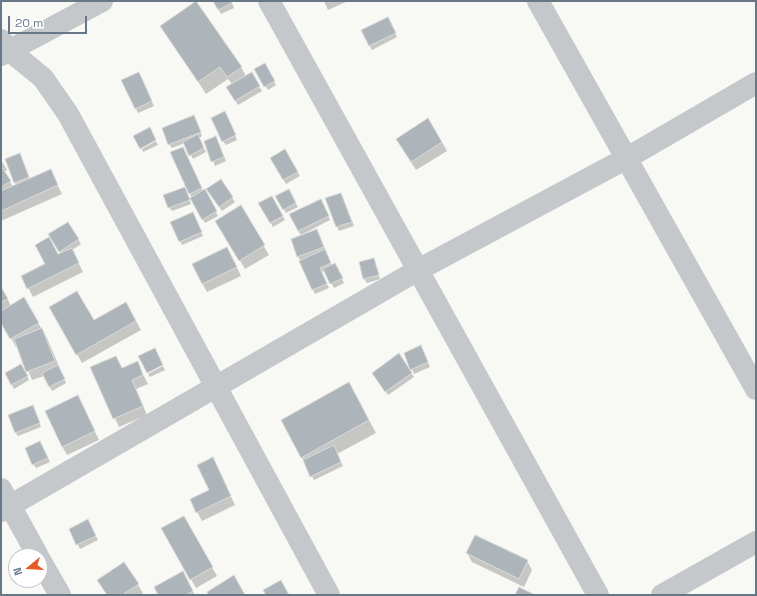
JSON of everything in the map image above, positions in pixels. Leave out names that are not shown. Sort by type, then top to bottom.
[{"type":"street","points":[[102,1],[4,49],[43,78],[68,114],[329,595]]},
{"type":"street","points":[[269,1],[598,595]]},
{"type":"street","points":[[538,1],[756,389]]},
{"type":"street","points":[[33,548],[4,502],[215,387],[418,270],[627,158],[756,82]]},
{"type":"street","points":[[662,595],[756,542]]},
{"type":"street","points":[[48,574],[60,595]]},
{"type":"building","points":[[196,1],[242,67],[227,77],[220,67],[198,82],[160,26]]},
{"type":"building","points":[[213,1],[231,1],[232,3],[218,10]]},
{"type":"building","points":[[388,17],[396,33],[369,46],[361,30]]},
{"type":"building","points":[[265,63],[275,81],[264,87],[254,69]]},
{"type":"building","points":[[139,72],[152,101],[135,109],[121,80]]},
{"type":"building","points":[[252,72],[260,86],[235,101],[226,87]]},
{"type":"building","points":[[225,111],[236,135],[222,142],[211,118]]},
{"type":"building","points":[[194,115],[201,132],[168,145],[162,128]]},
{"type":"building","points":[[428,118],[442,142],[411,162],[396,139]]},
{"type":"building","points":[[150,127],[156,140],[140,149],[133,136]]},
{"type":"building","points":[[198,134],[204,148],[189,156],[183,142]]},
{"type":"building","points":[[216,136],[224,157],[211,162],[204,141]]},
{"type":"building","points":[[183,147],[202,188],[189,194],[170,152]]},
{"type":"building","points":[[285,149],[298,172],[283,180],[270,158]]},
{"type":"building","points":[[20,153],[29,177],[14,183],[5,159]]},
{"type":"building","points":[[1,166],[11,181],[1,187]]},
{"type":"building","points":[[51,169],[58,185],[1,211],[1,191]]},
{"type":"building","points":[[221,179],[233,197],[219,207],[206,189]]},
{"type":"building","points":[[185,187],[190,200],[168,208],[163,195]]},
{"type":"building","points":[[205,189],[217,211],[202,220],[190,198]]},
{"type":"building","points":[[289,189],[296,203],[283,210],[275,196]]},
{"type":"building","points":[[341,193],[352,222],[336,227],[325,198]]},
{"type":"building","points":[[272,196],[283,216],[270,223],[258,203]]},
{"type":"building","points":[[321,199],[329,216],[298,231],[289,214]]},
{"type":"building","points":[[241,205],[265,245],[239,261],[215,221]]},
{"type":"building","points":[[193,212],[202,232],[179,242],[170,222]]},
{"type":"building","points":[[68,222],[79,239],[59,252],[48,234]]},
{"type":"building","points":[[317,229],[324,247],[297,257],[291,239]]},
{"type":"building","points":[[49,237],[58,254],[72,248],[79,263],[27,289],[21,276],[45,264],[35,245]]},
{"type":"building","points":[[227,247],[237,267],[202,284],[192,264]]},
{"type":"building","points":[[325,249],[331,263],[320,268],[327,284],[312,290],[299,261]]},
{"type":"building","points":[[374,258],[379,275],[363,279],[359,262]]},
{"type":"building","points":[[335,263],[343,278],[330,284],[323,269]]},
{"type":"building","points":[[1,287],[8,299],[1,302]]},
{"type":"building","points":[[77,291],[94,320],[126,302],[136,321],[76,355],[49,307]]},
{"type":"building","points":[[24,297],[39,323],[10,339],[1,323],[1,311]]},
{"type":"building","points":[[42,328],[55,361],[26,372],[14,339]]},
{"type":"building","points":[[421,345],[428,362],[410,370],[404,353]]},
{"type":"building","points":[[155,348],[163,365],[147,373],[138,356]]},
{"type":"building","points":[[399,353],[412,373],[385,392],[372,373]]},
{"type":"building","points":[[116,356],[122,368],[138,361],[143,375],[132,380],[143,406],[113,419],[90,367]]},
{"type":"building","points":[[21,364],[28,376],[11,385],[5,373]]},
{"type":"building","points":[[58,365],[65,379],[49,387],[42,373]]},
{"type":"building","points":[[349,382],[369,420],[301,458],[281,420]]},
{"type":"building","points":[[78,395],[95,431],[62,447],[45,411]]},
{"type":"building","points":[[33,405],[40,423],[15,433],[8,415]]},
{"type":"building","points":[[40,441],[48,458],[32,465],[25,448]]},
{"type":"building","points":[[334,445],[341,462],[310,477],[303,460]]},
{"type":"building","points":[[213,457],[231,496],[196,513],[190,499],[209,490],[197,465]]},
{"type":"building","points":[[184,516],[213,567],[190,580],[161,528]]},
{"type":"building","points":[[88,519],[96,536],[76,545],[69,529]]},
{"type":"building","points":[[475,535],[528,560],[519,579],[466,553]]},
{"type":"building","points":[[124,562],[139,584],[122,595],[107,595],[97,580]]},
{"type":"building","points":[[183,571],[193,591],[186,595],[158,595],[154,587]]},
{"type":"building","points":[[234,575],[245,595],[208,595],[207,592]]},
{"type":"building","points":[[281,580],[289,595],[266,595],[263,590]]},
{"type":"building","points":[[519,587],[535,595],[515,595]]}]
